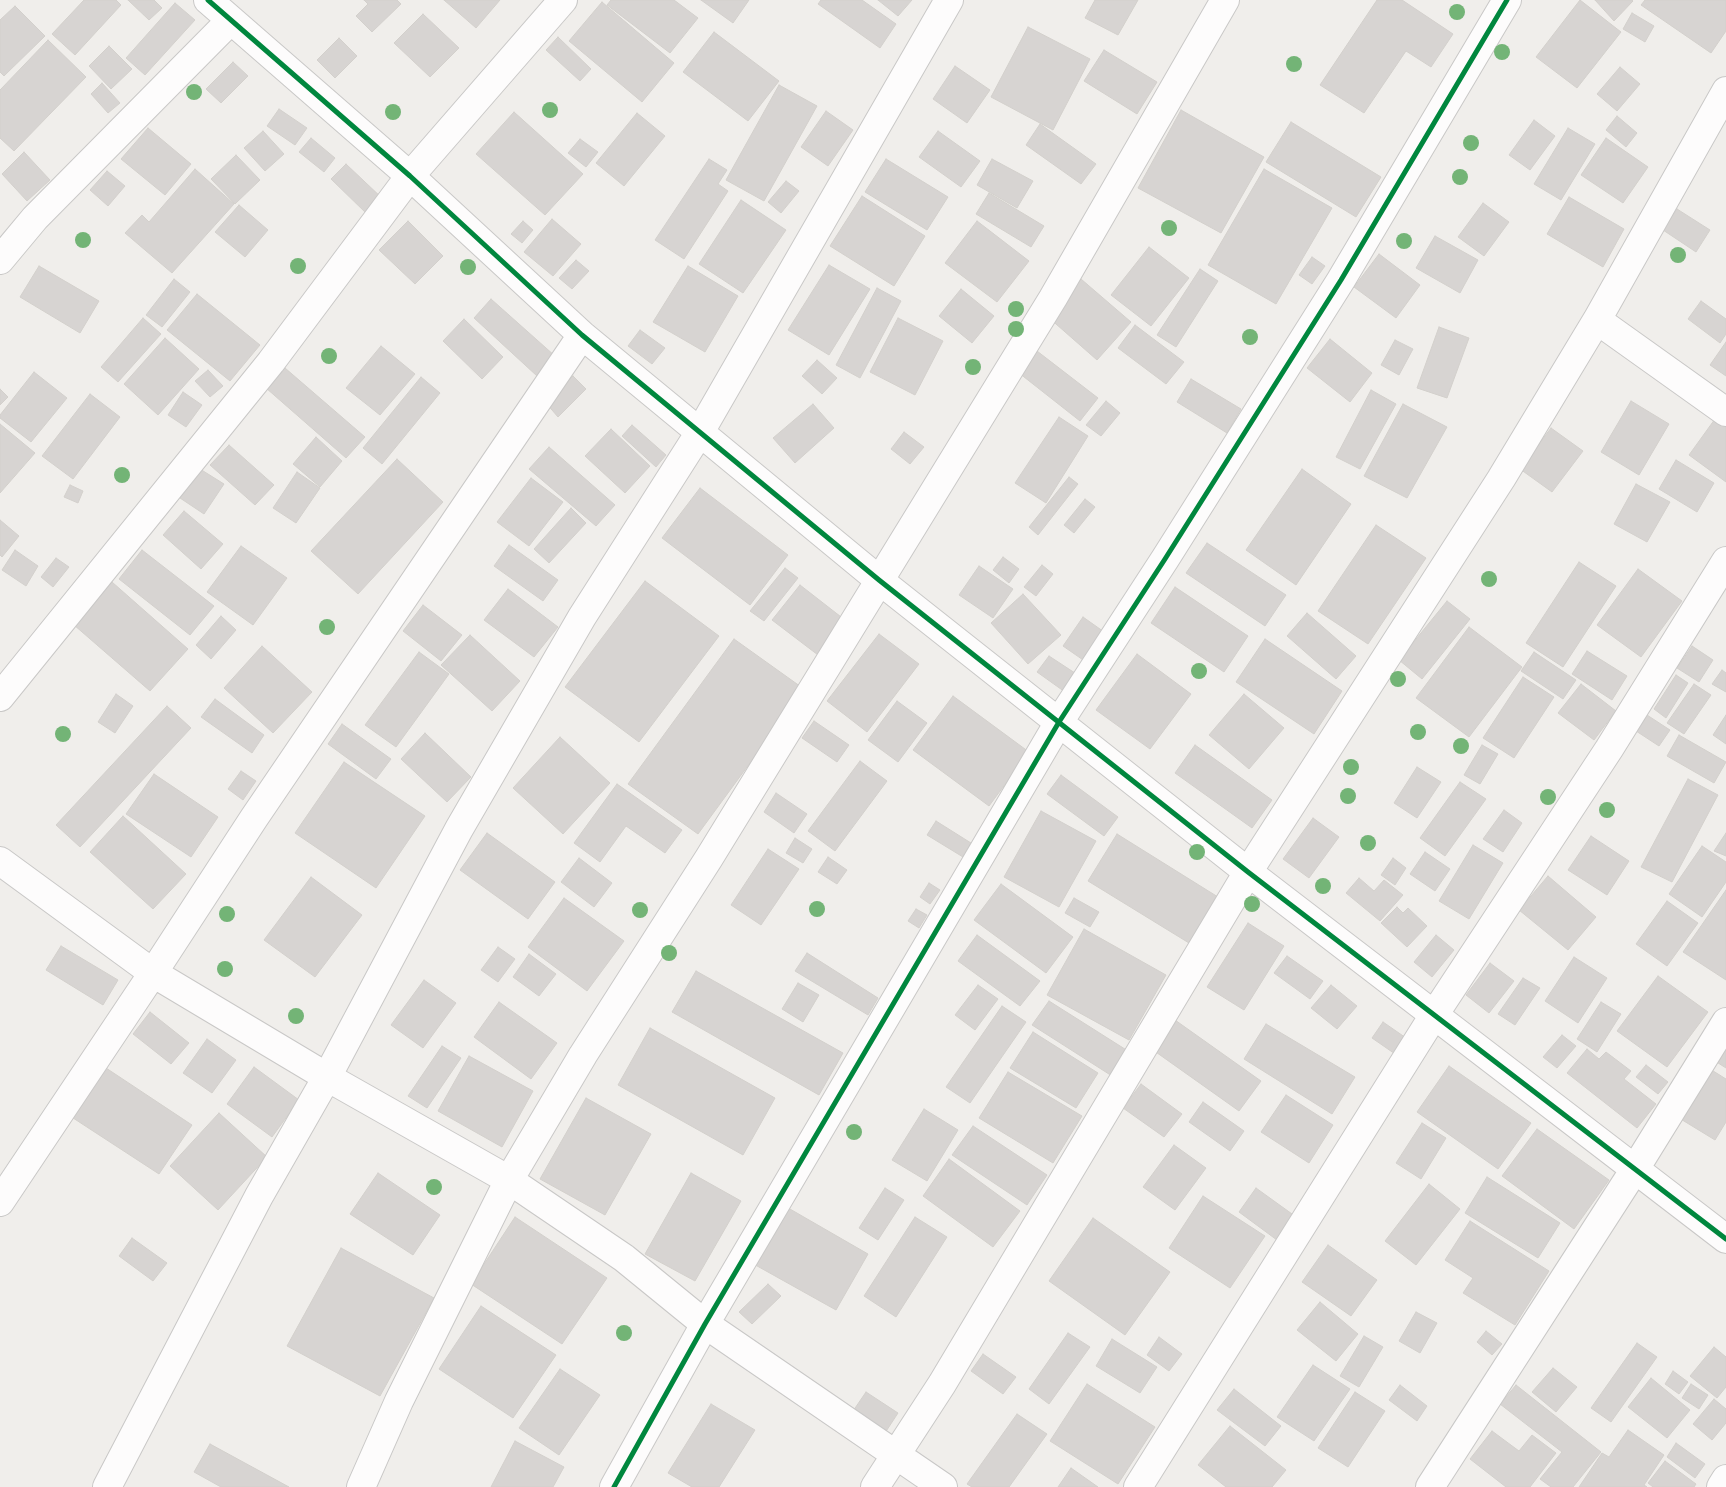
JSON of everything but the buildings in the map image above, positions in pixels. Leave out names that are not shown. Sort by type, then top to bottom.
[{"type":"street","points":[[208,0],[410,176],[582,335],[878,580],[1248,872],[1726,1239]]},
{"type":"street","points":[[0,698],[271,362],[410,176],[563,0]]},
{"type":"street","points":[[107,1487],[259,1196],[327,1077],[459,829],[582,617],[700,432],[949,0]]},
{"type":"street","points":[[361,1487],[399,1401],[509,1180],[583,1055],[709,858],[878,580],[1053,298],[1225,0]]},
{"type":"street","points":[[614,1487],[705,1324],[1059,722],[1165,559],[1341,280],[1507,0]]},
{"type":"street","points":[[0,260],[35,218],[231,20]]},
{"type":"street","points":[[875,1487],[942,1384],[1248,872],[1501,479],[1597,320],[1726,91]]},
{"type":"street","points":[[1597,320],[1726,412]]},
{"type":"street","points":[[0,1202],[154,973],[254,818],[582,335]]},
{"type":"street","points":[[1138,1487],[1434,1014],[1604,758],[1726,561]]},
{"type":"street","points":[[0,861],[154,973],[327,1077],[509,1180],[624,1258],[705,1324],[943,1487]]},
{"type":"street","points":[[1430,1487],[1636,1169],[1726,1022]]},
{"type":"street","points":[[1721,1487],[1726,1479]]},
{"type":"cycle path","points":[[208,0],[410,176],[582,335],[879,580],[1248,872],[1726,1239]]},
{"type":"cycle path","points":[[614,1487],[705,1324],[1059,722],[1165,559],[1341,280],[1507,0]]}]
